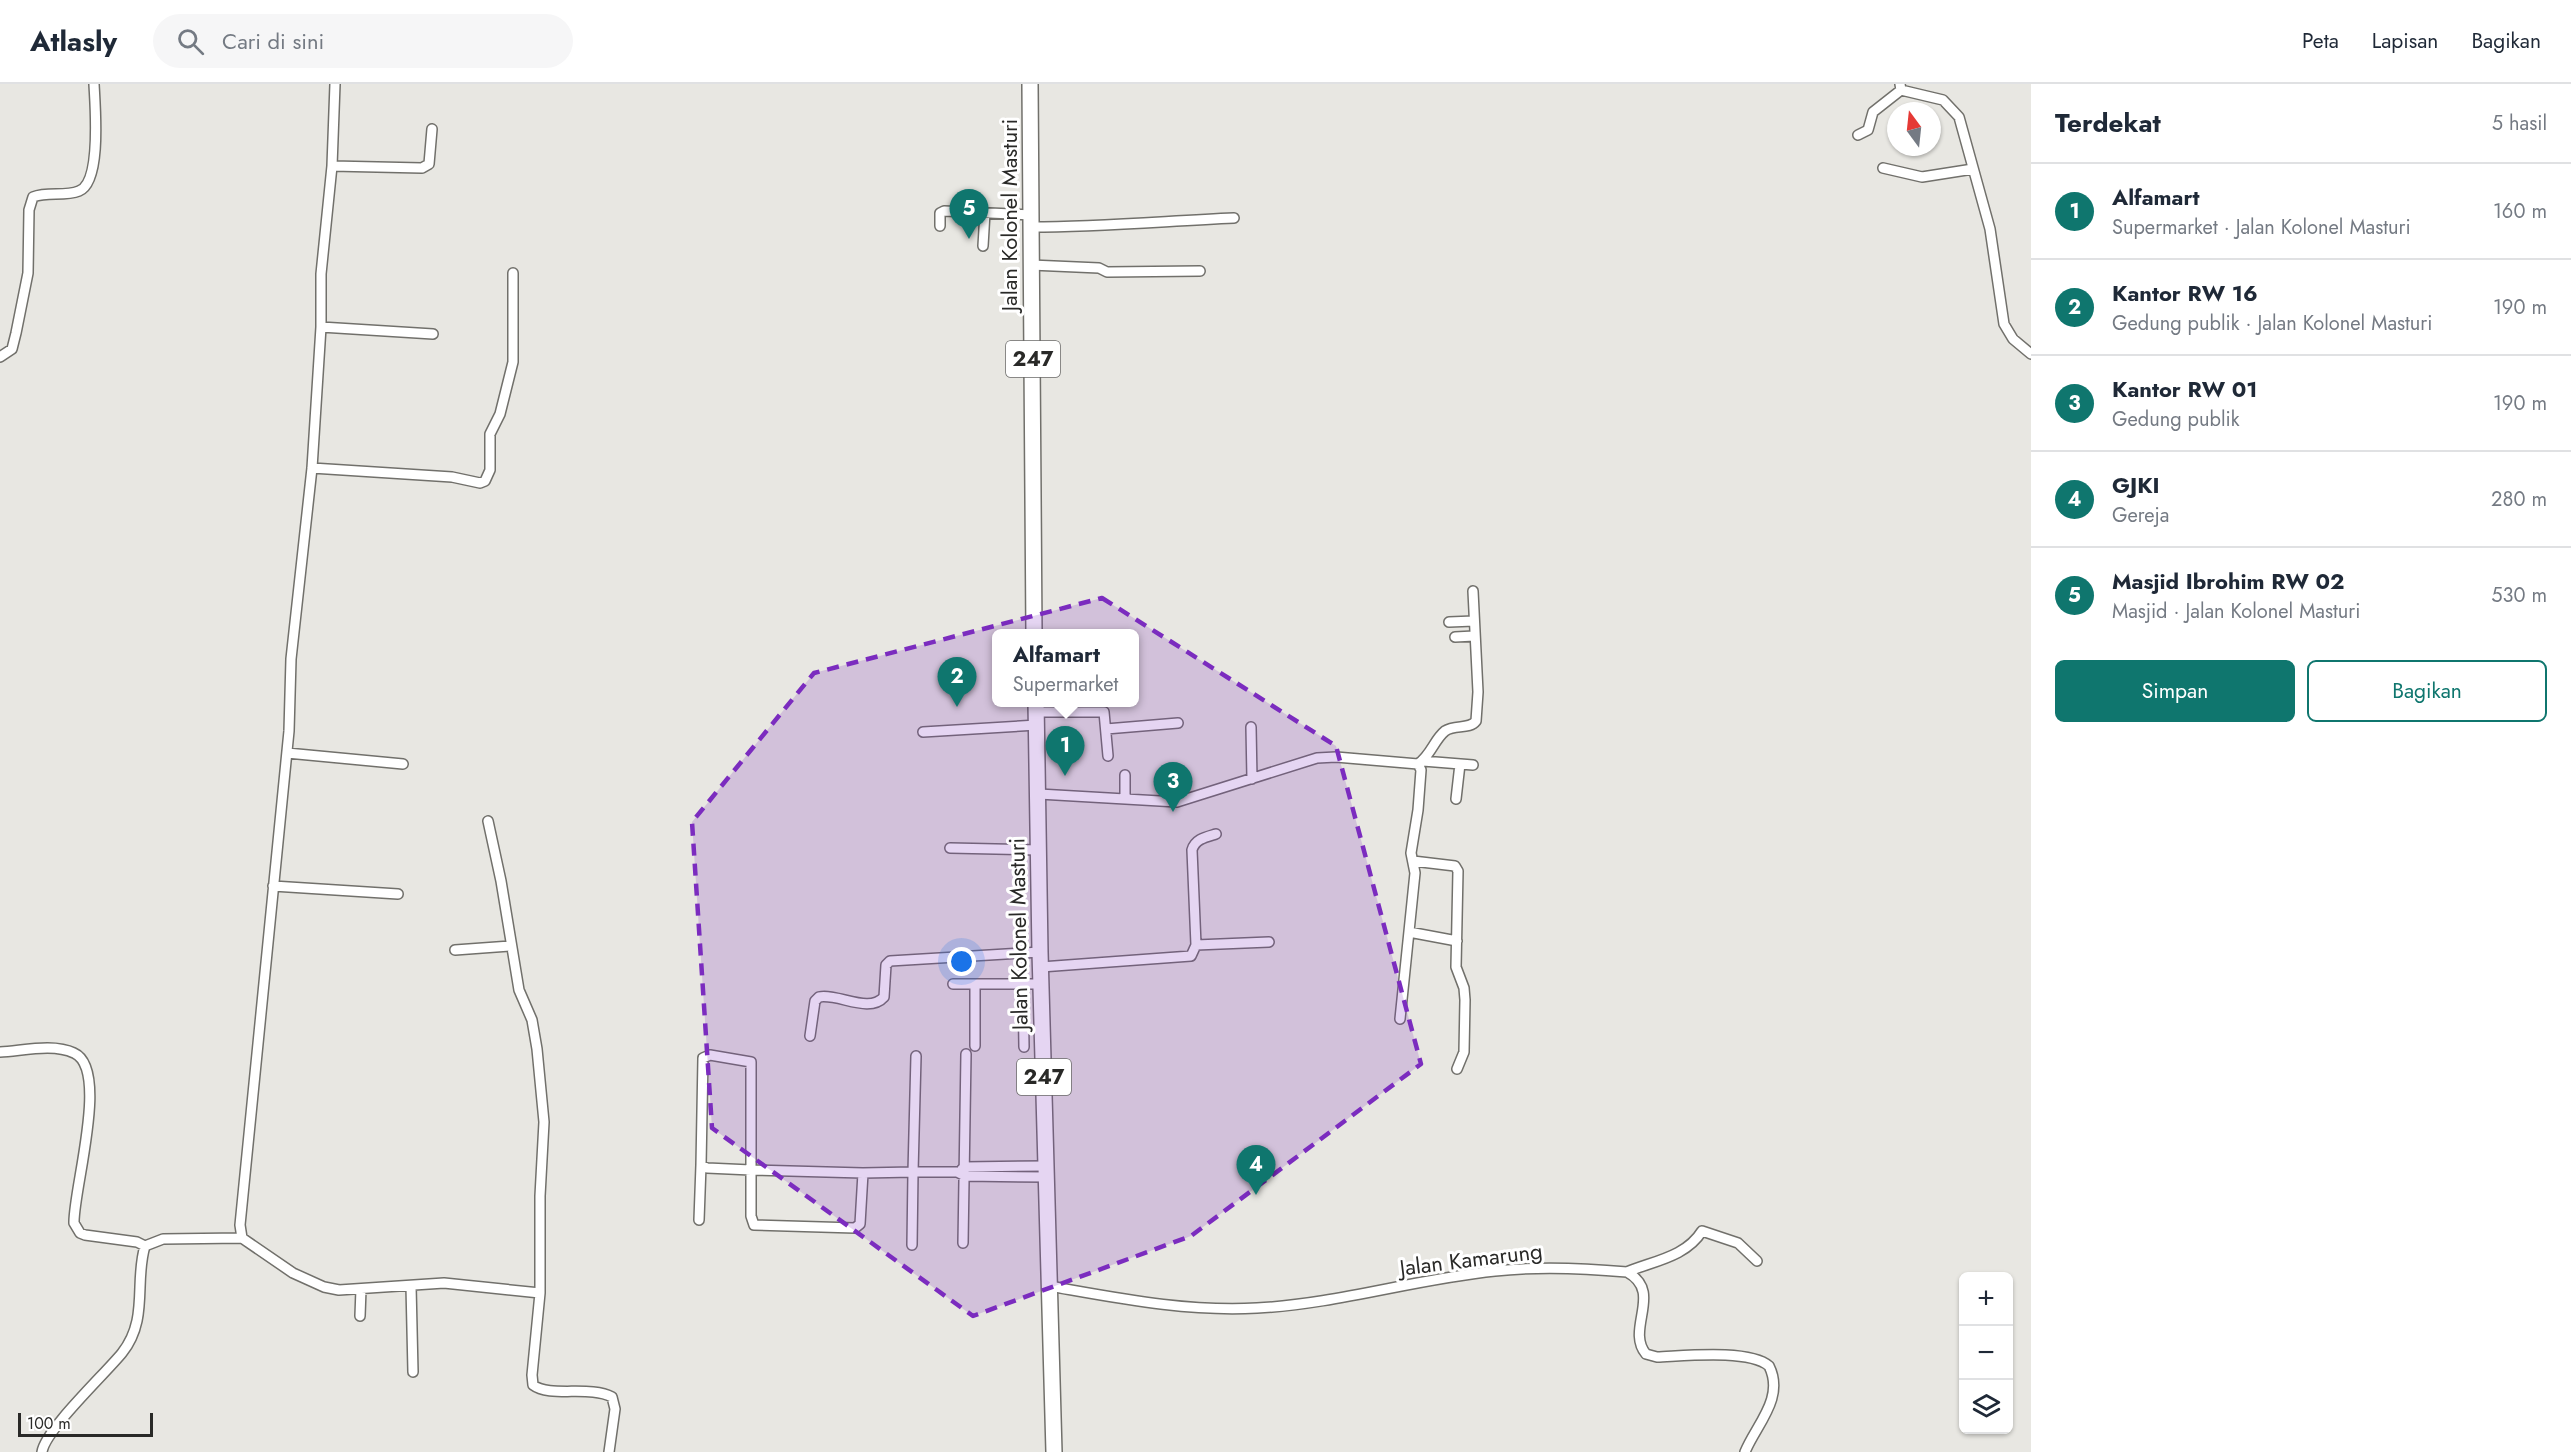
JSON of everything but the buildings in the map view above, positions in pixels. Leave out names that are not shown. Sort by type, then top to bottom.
[{"type":"main road","name":"Jalan Kolonel Masturi","points":[[1030,84],[1034,629]]},
{"type":"main road","name":"Jalan Kolonel Masturi","points":[[1037,713],[1040,794],[1041,989],[1054,1452]]},
{"type":"street","points":[[0,357],[12,349],[16,333],[28,273],[29,210],[33,197],[40,194],[75,192],[85,188],[89,182],[94,157],[96,124],[94,84]]},
{"type":"street","points":[[242,1238],[240,1225],[287,753],[291,659],[312,468],[321,327],[321,274],[332,166],[335,84]]},
{"type":"street","points":[[1858,135],[1868,130],[1873,112],[1900,87],[1935,97],[1956,112],[1990,228],[2004,324],[2013,339],[2031,354]]},
{"type":"street","points":[[332,166],[422,168],[429,164],[432,129]]},
{"type":"street","points":[[1883,168],[1922,177],[1973,170]]},
{"type":"street","points":[[940,226],[940,213],[944,211],[985,212],[1082,227],[1122,222],[1234,218]]},
{"type":"street","points":[[983,246],[985,212]]},
{"type":"street","points":[[1031,265],[1099,268],[1107,272],[1200,271]]},
{"type":"street","points":[[312,468],[452,477],[480,483],[485,481],[490,470],[490,434],[500,414],[513,362],[513,273]]},
{"type":"street","points":[[321,327],[433,334]]},
{"type":"street","points":[[1400,1019],[1415,873],[1411,853],[1418,810],[1420,763],[1444,731],[1471,725],[1476,721],[1478,692],[1473,591]]},
{"type":"street","points":[[1449,622],[1474,621]]},
{"type":"street","points":[[1455,637],[1474,636]]},
{"type":"street","points":[[923,732],[1037,713],[1104,712],[1108,756]]},
{"type":"street","points":[[1106,729],[1178,723]]},
{"type":"street","points":[[1251,727],[1252,779]]},
{"type":"street","points":[[287,753],[403,764]]},
{"type":"street","points":[[1040,794],[1177,802],[1323,757],[1473,765]]},
{"type":"street","points":[[1456,799],[1460,764]]},
{"type":"street","points":[[1125,775],[1125,798]]},
{"type":"street","points":[[488,821],[501,881],[519,990],[536,1035],[544,1122],[540,1196],[540,1293],[533,1384],[546,1390],[591,1391],[612,1397],[615,1409],[609,1452]]},
{"type":"street","points":[[810,1036],[815,1001],[819,997],[868,1004],[878,1002],[884,997],[886,965],[890,961],[1183,958],[1191,956],[1196,945],[1192,850],[1194,844],[1199,840],[1216,834]]},
{"type":"street","points":[[950,848],[1039,850]]},
{"type":"street","points":[[1413,861],[1457,868],[1456,968],[1464,988],[1465,1000],[1464,1052],[1457,1069]]},
{"type":"street","points":[[273,886],[398,894]]},
{"type":"street","points":[[1409,932],[1457,941]]},
{"type":"street","points":[[1196,945],[1269,942]]},
{"type":"street","points":[[454,950],[511,946]]},
{"type":"street","points":[[953,984],[1041,989]]},
{"type":"street","points":[[975,984],[975,1047]]},
{"type":"street","points":[[1023,989],[1024,1047]]},
{"type":"street","points":[[0,1052],[66,1050],[76,1053],[82,1060],[90,1096],[74,1223],[80,1233],[137,1242],[145,1246],[163,1239],[242,1238],[293,1273],[309,1281],[339,1290],[458,1283],[540,1293]]},
{"type":"street","points":[[963,1243],[962,1172],[966,1054]]},
{"type":"street","points":[[699,1220],[702,1061],[710,1055],[747,1061],[752,1065],[751,1216],[752,1221],[758,1226],[859,1227],[863,1173]]},
{"type":"street","points":[[912,1245],[916,1056]]},
{"type":"street","points":[[701,1165],[707,1168],[863,1173],[1046,1171]]},
{"type":"street","points":[[1627,1272],[1682,1252],[1692,1245],[1702,1231],[1738,1243],[1757,1261]]},
{"type":"street","points":[[42,1452],[50,1433],[129,1343],[141,1303],[145,1246]]},
{"type":"street","name":"Jalan Kamarung","points":[[1049,1286],[1180,1308],[1256,1308],[1328,1300],[1495,1271],[1558,1268],[1627,1272]]},
{"type":"street","points":[[1627,1272],[1636,1277],[1643,1290],[1644,1308],[1639,1335],[1641,1346],[1646,1354],[1657,1357],[1737,1356],[1756,1359],[1769,1366],[1774,1385],[1772,1400],[1745,1452]]},
{"type":"street","points":[[411,1286],[413,1372]]},
{"type":"street","points":[[360,1316],[361,1289]]},
{"type":"highlighted area","points":[[1102,598],[1336,746],[1421,1064],[1191,1236],[973,1316],[712,1128],[692,822],[814,673]]},
{"type":"place","name":"Masjid Ibrohim RW 02","points":[[969,239]]},
{"type":"place","name":"Kantor RW 16","points":[[957,707]]},
{"type":"place","name":"Alfamart","points":[[1065,776]]},
{"type":"place","name":"Kantor RW 01","points":[[1173,812]]},
{"type":"place","name":"GJKI","points":[[1256,1195]]}]
